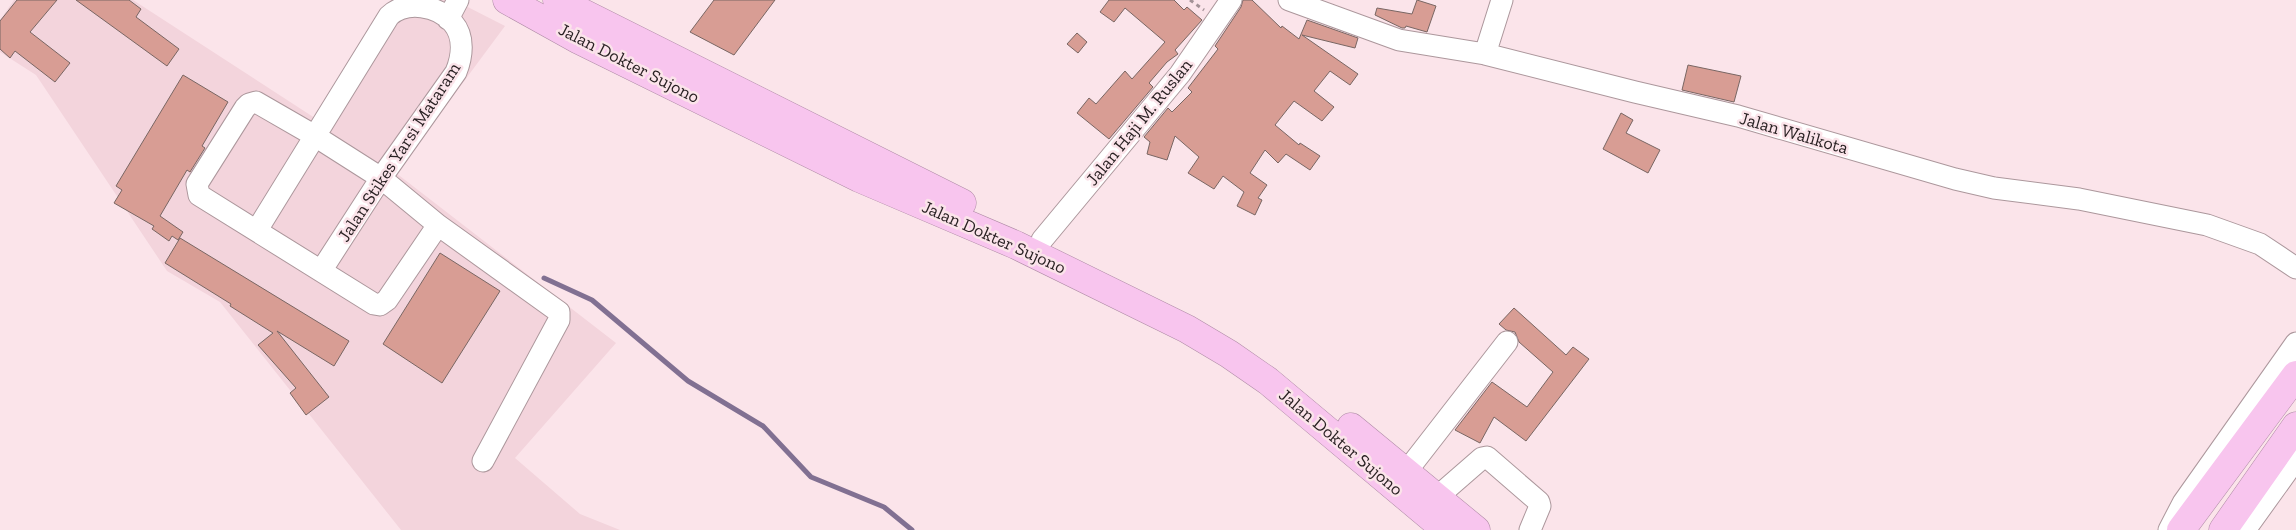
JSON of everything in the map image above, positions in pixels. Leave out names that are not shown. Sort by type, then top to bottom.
[{"type":"highway","name":"Jalan Dokter Sujono","points":[[507,0],[580,40],[859,178],[1016,245],[1151,310],[1229,354],[1273,374],[1446,530]]},
{"type":"highway","points":[[557,0],[942,193],[1159,298],[1273,374],[1406,472],[1476,530]]},
{"type":"highway","points":[[2181,530],[2296,374]]},
{"type":"highway","points":[[2223,530],[2296,426]]},
{"type":"street","points":[[257,230],[389,16],[407,6],[431,4],[448,19],[458,0]]},
{"type":"street","name":"Jalan Haji M. Ruslan","points":[[1042,240],[1180,74],[1231,0]]},
{"type":"street","name":"Jalan Walikota","points":[[1289,0],[1399,40],[1485,54],[1777,126],[1889,162],[1955,179],[1994,188],[2079,200],[2207,225],[2260,244],[2296,268]]},
{"type":"street","points":[[1485,54],[1502,0]]},
{"type":"street","name":"Jalan Stikes Yarsi Mataram","points":[[321,271],[460,64],[462,55],[460,38],[454,24],[448,19]]},
{"type":"street","points":[[438,225],[387,300],[380,305],[374,304],[257,230],[201,198],[197,192],[197,184],[250,104],[256,102],[321,125],[389,168],[438,225],[559,312],[559,320],[483,461]]},
{"type":"street","points":[[1406,472],[1507,342]]},
{"type":"street","points":[[2169,530],[2183,503],[2296,343]]},
{"type":"street","points":[[1436,498],[1482,458],[1487,457],[1539,502],[1540,506],[1530,530]]},
{"type":"street","points":[[2245,530],[2296,459]]},
{"type":"shaded area","points":[[14,0],[133,0],[321,122],[391,0],[454,0],[505,26],[396,173],[616,343],[515,458],[580,514],[620,530],[401,530],[220,302],[167,271],[36,75],[0,52],[0,20]]},
{"type":"building","points":[[17,0],[57,0],[30,32],[70,63],[55,82],[15,51],[10,58],[0,49],[0,21]]},
{"type":"building","points":[[76,0],[129,0],[141,9],[136,17],[179,49],[167,66]]},
{"type":"building","points":[[714,0],[775,0],[734,55],[690,32]]},
{"type":"building","points":[[1109,0],[1174,0],[1184,10],[1187,7],[1202,20],[1175,50],[1178,54],[1167,62],[1149,83],[1153,87],[1109,139],[1077,113],[1089,98],[1096,104],[1125,71],[1132,79],[1165,42],[1125,8],[1114,22],[1100,12]]},
{"type":"building","points":[[1243,0],[1252,0],[1281,28],[1282,26],[1299,39],[1307,20],[1358,38],[1355,48],[1302,35],[1358,74],[1350,85],[1330,71],[1314,91],[1334,107],[1322,121],[1294,101],[1275,125],[1299,145],[1300,143],[1320,156],[1310,170],[1286,154],[1278,163],[1265,150],[1250,173],[1267,185],[1258,198],[1262,200],[1255,215],[1237,206],[1244,192],[1223,176],[1214,189],[1188,173],[1199,157],[1175,136],[1167,160],[1147,154],[1150,142],[1144,137],[1168,108],[1172,112],[1192,92],[1188,88],[1218,49],[1215,46],[1241,7]]},
{"type":"building","points":[[1417,0],[1436,6],[1427,32],[1406,26],[1402,28],[1375,15],[1377,8],[1412,14]]},
{"type":"building","points":[[1077,33],[1087,42],[1078,53],[1067,44]]},
{"type":"building","points":[[1688,65],[1741,76],[1734,102],[1682,90]]},
{"type":"building","points":[[183,75],[228,102],[202,146],[205,148],[190,172],[187,170],[160,216],[183,232],[178,240],[172,236],[169,241],[152,229],[154,226],[114,203],[122,190],[116,186]]},
{"type":"building","points":[[1621,113],[1633,120],[1626,133],[1660,150],[1648,173],[1603,149]]},
{"type":"building","points":[[180,238],[349,341],[334,366],[277,331],[329,397],[306,415],[290,393],[296,388],[258,345],[273,333],[165,263]]},
{"type":"building","points":[[440,253],[500,291],[442,383],[383,344]]},
{"type":"building","points":[[1514,308],[1566,355],[1573,347],[1589,359],[1526,441],[1494,417],[1480,443],[1455,430],[1492,382],[1527,407],[1553,372],[1519,342],[1515,332],[1506,330],[1499,324]]},
{"type":"waterway","points":[[544,278],[592,300],[688,381],[763,426],[811,477],[884,507],[912,530]]}]
